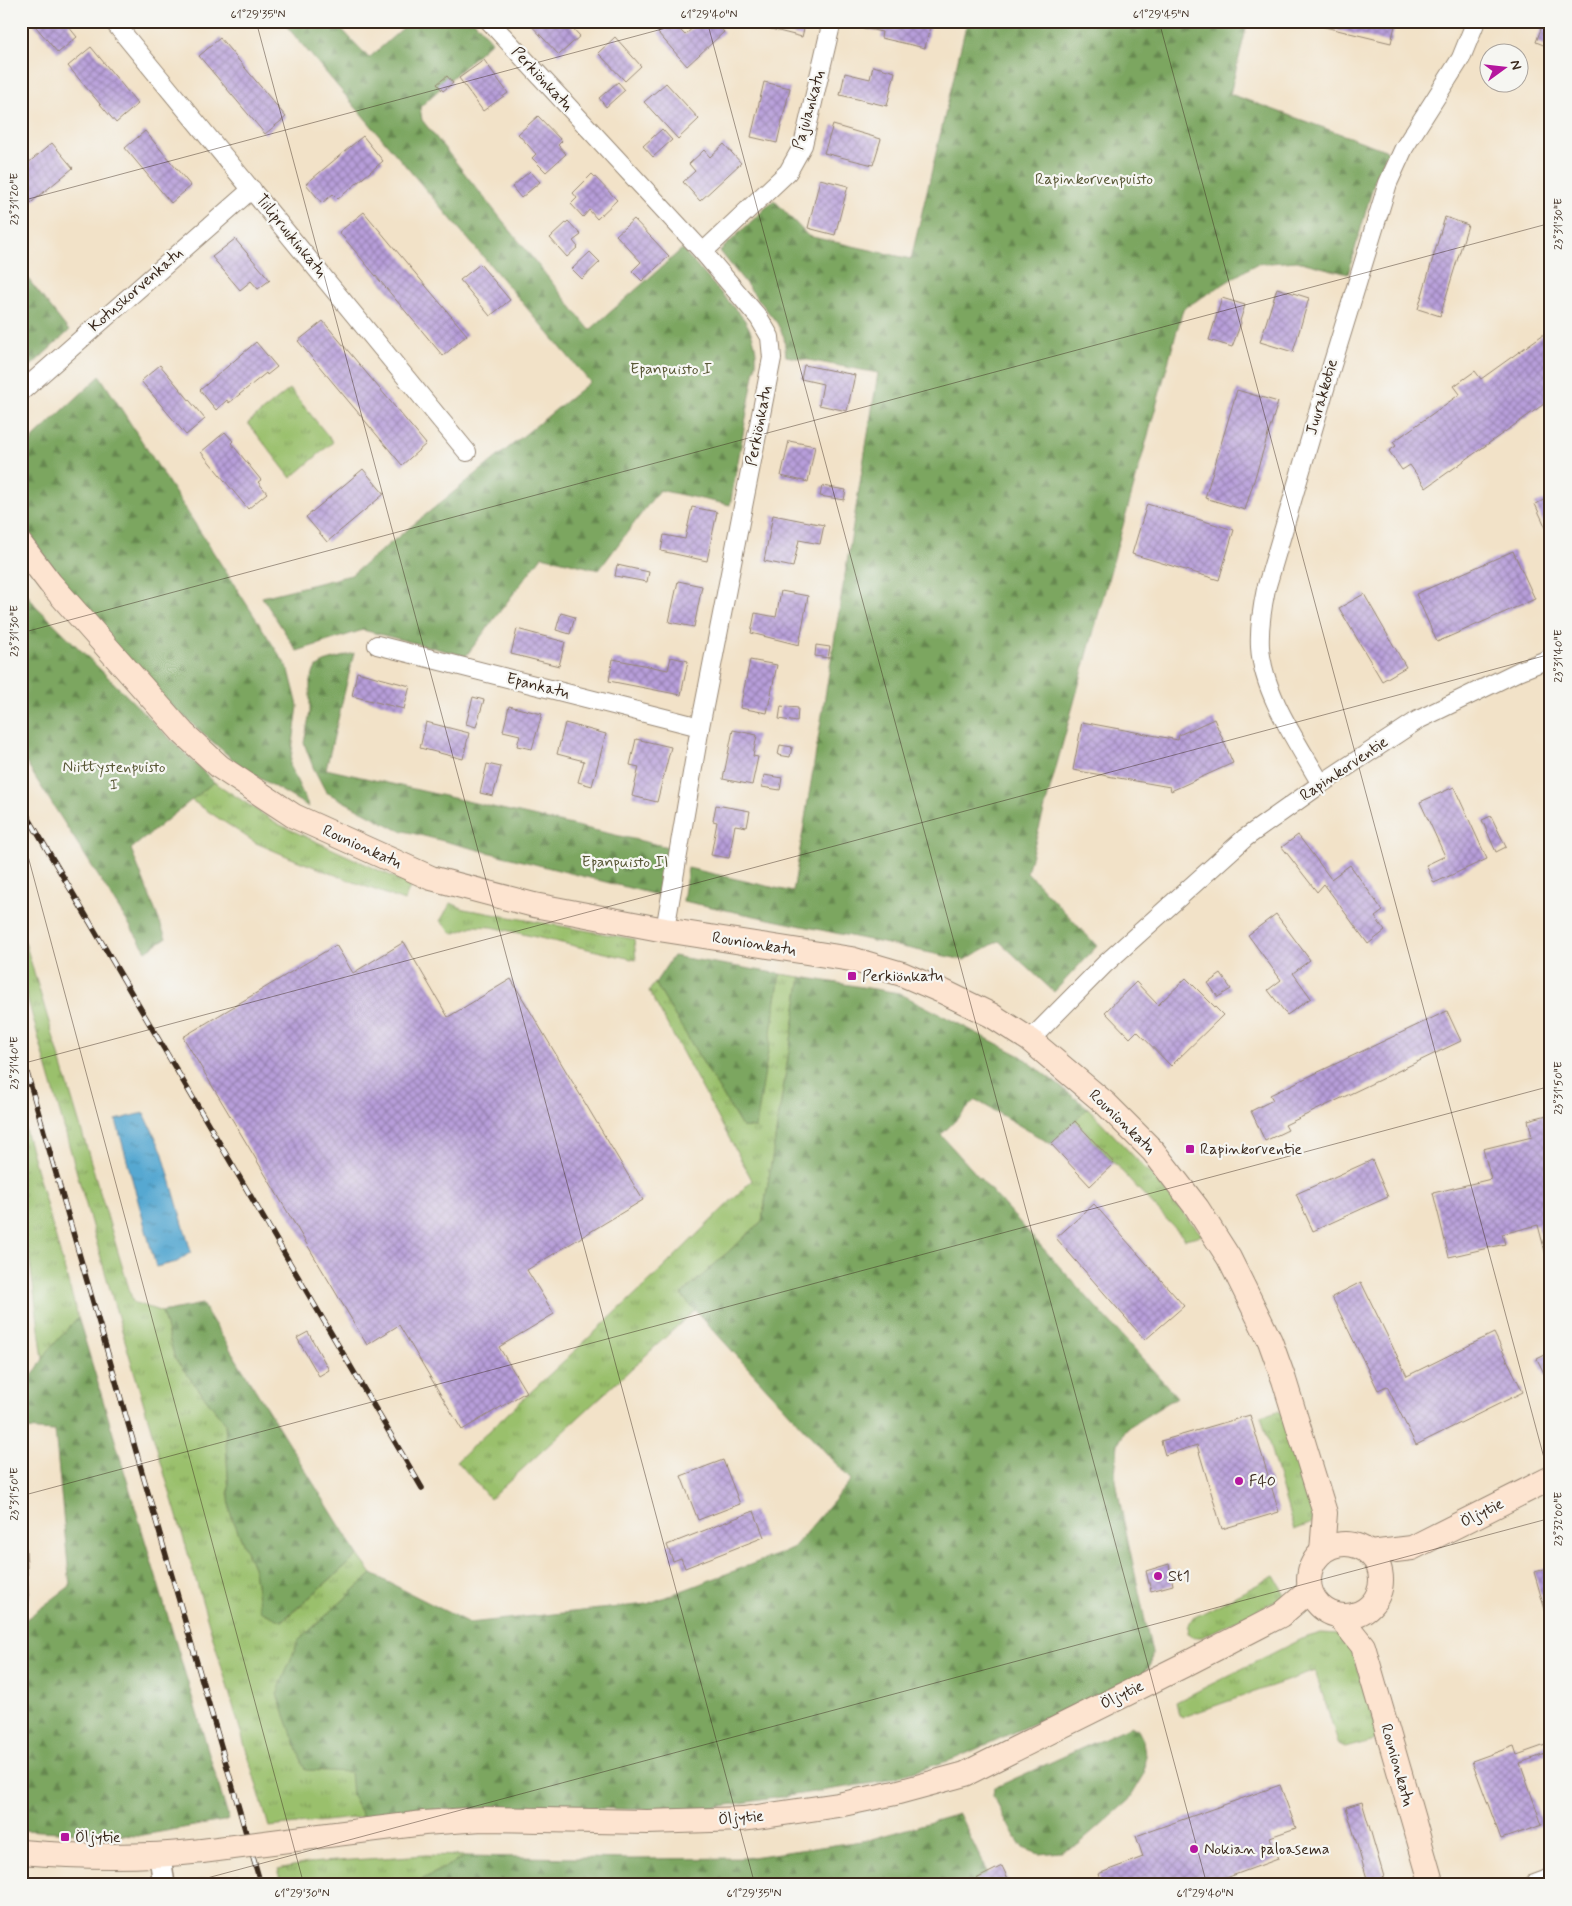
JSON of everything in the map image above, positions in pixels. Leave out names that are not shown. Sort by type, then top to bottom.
[{"type":"main road","name":"Rounionkatu","points":[[21,545],[50,584],[183,734],[220,767],[294,816],[431,878],[534,905],[664,930],[851,959],[902,974],[991,1015],[1030,1040],[1106,1104],[1153,1151],[1197,1208],[1224,1249],[1270,1341],[1284,1380],[1326,1513],[1322,1552]]},
{"type":"main road","name":"Öljytie","points":[[1382,1581],[1412,1548],[1551,1478]]},
{"type":"main road","name":"Rounionkatu","points":[[1326,1513],[1360,1549]]},
{"type":"main road","points":[[1336,1545],[1360,1549],[1376,1561],[1382,1581],[1378,1596],[1368,1608],[1360,1614],[1350,1616],[1323,1604],[1309,1579],[1310,1569],[1322,1552],[1336,1545]]},
{"type":"main road","name":"Öljytie","points":[[1360,1549],[1412,1548]]},
{"type":"main road","name":"Rounionkatu","points":[[1323,1604],[1363,1646]]},
{"type":"main road","name":"Öljytie","points":[[21,1852],[160,1856],[424,1823],[482,1819],[648,1822],[743,1819],[838,1805],[895,1793],[965,1774],[1281,1615],[1323,1604]]},
{"type":"main road","name":"Rounionkatu","points":[[1368,1608],[1363,1646],[1432,1885]]},
{"type":"street","name":"Tiilipruukinkatu","points":[[114,21],[467,452]]},
{"type":"street","name":"Perkiönkatu","points":[[489,21],[703,252],[759,318],[770,337],[772,358],[700,728],[664,930]]},
{"type":"street","name":"Pajulankatu","points":[[703,252],[788,172],[802,145],[832,21]]},
{"type":"street","name":"Juurakkotie","points":[[1321,784],[1287,723],[1264,671],[1260,647],[1262,613],[1266,589],[1388,183],[1404,148],[1461,58],[1476,21]]},
{"type":"street","name":"Kotuskorvenkatu","points":[[21,392],[252,190]]},
{"type":"street","name":"Epankatu","points":[[377,645],[700,728]]},
{"type":"street","name":"Rapinkorventie","points":[[1030,1040],[1105,964],[1245,838],[1321,784],[1418,720],[1518,671],[1551,658]]},
{"type":"street","points":[[160,1856],[164,1885]]},
{"type":"street","points":[[1532,1885],[1551,1878]]},
{"type":"green space","name":"Epanpuisto I","points":[[282,21],[334,21],[369,58],[411,21],[474,21],[492,41],[420,107],[422,120],[590,330],[682,249],[744,319],[754,340],[756,363],[730,505],[659,490],[599,570],[542,556],[466,656],[363,630],[297,651],[262,597],[351,575],[590,382]]},
{"type":"green space","name":"Rapinkorvenpuisto","points":[[967,21],[1248,21],[1230,94],[1388,151],[1375,179],[1348,274],[1297,261],[1256,264],[1183,309],[1027,872],[1097,946],[1054,992],[999,941],[964,960],[683,901],[688,868],[793,892],[878,373],[786,356],[784,337],[777,323],[720,251],[774,200],[808,236],[911,259]]},
{"type":"green space","points":[[21,270],[69,331],[21,375]]},
{"type":"green space","points":[[100,376],[289,670],[298,706],[290,766],[309,807],[244,769],[147,685],[67,587],[21,523],[21,478],[27,451],[34,437]]},
{"type":"green space","points":[[290,389],[333,442],[291,478],[248,423]]},
{"type":"green space","name":"Niittystenpuisto I","points":[[21,586],[35,605],[214,782],[131,849],[166,938],[146,951],[21,755]]},
{"type":"green space","name":"Epanpuisto II","points":[[354,653],[326,769],[668,847],[657,895],[396,829],[326,792],[313,767],[304,743],[310,712],[310,681],[315,669],[324,662]]},
{"type":"green space","points":[[214,782],[278,824],[411,885],[404,901],[256,843],[191,800]]},
{"type":"green space","points":[[451,903],[464,909],[634,939],[636,960],[492,927],[473,926],[453,934],[440,921]]},
{"type":"green space","points":[[21,929],[133,1302],[162,1312],[175,1359],[225,1423],[230,1512],[254,1570],[260,1611],[283,1621],[358,1555],[372,1574],[298,1641],[351,1772],[352,1796],[363,1817],[269,1827],[113,1300],[21,976]]},
{"type":"green space","points":[[673,956],[780,974],[756,1128],[742,1127],[655,983]]},
{"type":"green space","points":[[780,974],[801,977],[762,1221],[681,1295],[695,1310],[490,1499],[457,1461],[659,1272],[752,1180],[649,991],[655,983],[742,1127],[755,1128]]},
{"type":"green space","points":[[801,977],[899,993],[1021,1056],[1088,1108],[1051,1144],[976,1100],[941,1135],[1177,1397],[1127,1428],[1118,1444],[1115,1474],[1152,1653],[1151,1665],[1141,1675],[954,1759],[880,1782],[688,1811],[558,1807],[429,1810],[363,1817],[352,1796],[350,1772],[305,1770],[277,1694],[298,1641],[372,1574],[469,1623],[647,1604],[792,1549],[851,1480],[681,1295],[762,1221]]},
{"type":"green space","points":[[1088,1108],[1155,1179],[1202,1235],[1185,1239],[1075,1121]]},
{"type":"green space","points":[[21,1115],[78,1317],[43,1359],[28,1247],[21,1247]]},
{"type":"green space","points":[[202,1304],[358,1555],[282,1621],[260,1611],[254,1570],[230,1512],[225,1423],[175,1359],[162,1312]]},
{"type":"green space","points":[[78,1317],[229,1820],[137,1836],[21,1830],[21,1623],[70,1586],[55,1431],[21,1429],[21,1375],[33,1375],[48,1351]]},
{"type":"green space","points":[[1278,1411],[1285,1415],[1315,1522],[1294,1530],[1261,1416]]},
{"type":"green space","points":[[1274,1576],[1286,1596],[1202,1637],[1192,1637],[1188,1633],[1189,1625],[1193,1618]]},
{"type":"green space","points":[[1321,1633],[1340,1634],[1350,1647],[1378,1732],[1375,1740],[1345,1748],[1339,1745],[1315,1671],[1183,1717],[1179,1715],[1176,1702],[1301,1639]]},
{"type":"green space","points":[[1131,1726],[1138,1730],[1143,1740],[1145,1755],[1144,1775],[1129,1800],[1078,1845],[1061,1852],[1039,1854],[1023,1848],[993,1796],[994,1788]]},
{"type":"green space","points":[[959,1814],[988,1874],[979,1885],[412,1885],[466,1856],[633,1859],[745,1858],[868,1840]]},
{"type":"green space","points":[[426,1855],[466,1856],[412,1885],[283,1885],[278,1869],[308,1863]]},
{"type":"green space","points":[[239,1874],[242,1885],[187,1885],[187,1883]]},
{"type":"water","points":[[144,1113],[162,1151],[191,1252],[177,1262],[156,1267],[116,1120]]},
{"type":"building","points":[[31,21],[69,21],[71,23],[68,26],[77,37],[58,53]]},
{"type":"building","points":[[527,21],[566,21],[580,36],[559,55]]},
{"type":"building","points":[[671,21],[685,35],[700,21],[714,21],[724,32],[687,66],[658,33]]},
{"type":"building","points":[[764,21],[806,21],[802,37],[763,27]]},
{"type":"building","points":[[864,21],[931,22],[925,48],[881,38],[882,32],[863,28]]},
{"type":"building","points":[[1300,21],[1396,21],[1391,43]]},
{"type":"building","points":[[1544,21],[1551,21],[1551,48],[1536,42]]},
{"type":"building","points":[[615,37],[641,66],[625,81],[598,53]]},
{"type":"building","points":[[220,38],[286,117],[265,134],[199,56]]},
{"type":"building","points":[[91,47],[138,104],[116,123],[68,66]]},
{"type":"building","points":[[484,60],[508,93],[483,111],[459,78]]},
{"type":"building","points":[[873,66],[895,72],[887,106],[840,95],[845,73],[870,79]]},
{"type":"building","points":[[447,76],[453,83],[443,91],[437,84]]},
{"type":"building","points":[[618,82],[625,90],[606,107],[599,98]]},
{"type":"building","points":[[764,82],[790,88],[777,143],[751,137]]},
{"type":"building","points":[[666,83],[699,119],[678,139],[644,102]]},
{"type":"building","points":[[538,116],[562,141],[558,145],[566,154],[546,172],[532,158],[536,154],[518,134]]},
{"type":"building","points":[[833,125],[881,139],[873,165],[824,153]]},
{"type":"building","points":[[662,129],[672,140],[653,157],[643,146]]},
{"type":"building","points":[[145,131],[191,186],[171,203],[125,148]]},
{"type":"building","points":[[363,136],[383,161],[338,199],[333,194],[322,203],[306,184]]},
{"type":"building","points":[[52,143],[73,168],[21,211],[21,169]]},
{"type":"building","points":[[724,144],[741,163],[700,201],[683,182],[695,171],[689,164],[704,150],[710,157]]},
{"type":"building","points":[[530,171],[540,182],[521,198],[512,187]]},
{"type":"building","points":[[592,174],[617,200],[597,219],[589,210],[583,217],[571,204],[577,198],[573,193]]},
{"type":"building","points":[[820,179],[848,186],[835,235],[808,228]]},
{"type":"building","points":[[364,212],[467,335],[443,356],[339,232]]},
{"type":"building","points":[[1445,217],[1468,225],[1440,316],[1418,309]]},
{"type":"building","points":[[634,219],[669,256],[642,281],[632,271],[641,262],[616,235]]},
{"type":"building","points":[[568,221],[581,235],[573,241],[578,247],[567,257],[550,238]]},
{"type":"building","points":[[235,239],[270,280],[258,289],[251,281],[240,290],[212,257]]},
{"type":"building","points":[[590,252],[600,262],[582,279],[572,269]]},
{"type":"building","points":[[480,264],[510,300],[490,316],[460,280]]},
{"type":"building","points":[[1277,288],[1309,298],[1293,352],[1260,342]]},
{"type":"building","points":[[1222,298],[1245,305],[1241,323],[1232,347],[1209,340]]},
{"type":"building","points":[[323,321],[426,444],[402,465],[298,341]]},
{"type":"building","points":[[1551,329],[1551,399],[1426,488],[1410,465],[1402,470],[1389,451],[1396,446],[1393,442],[1460,394],[1454,386],[1475,371],[1481,379]]},
{"type":"building","points":[[256,342],[277,367],[267,375],[266,373],[229,403],[227,400],[216,410],[200,390]]},
{"type":"building","points":[[160,365],[205,419],[186,435],[141,381]]},
{"type":"building","points":[[804,365],[855,375],[847,411],[819,405],[823,384],[801,379]]},
{"type":"building","points":[[1237,390],[1278,402],[1245,510],[1205,498]]},
{"type":"building","points":[[225,432],[233,441],[231,443],[261,480],[258,482],[267,493],[248,509],[201,452]]},
{"type":"building","points":[[789,441],[815,446],[808,482],[781,476]]},
{"type":"building","points":[[363,469],[384,494],[327,542],[306,517]]},
{"type":"building","points":[[822,486],[846,490],[844,500],[820,496]]},
{"type":"building","points":[[1551,497],[1551,539],[1535,504]]},
{"type":"building","points":[[1147,504],[1234,530],[1219,580],[1132,554]]},
{"type":"building","points":[[692,507],[717,512],[707,561],[661,551],[664,535],[685,539]]},
{"type":"building","points":[[773,515],[824,525],[820,544],[799,540],[793,567],[764,561]]},
{"type":"building","points":[[1513,551],[1535,599],[1437,642],[1416,594]]},
{"type":"building","points":[[617,565],[649,572],[647,582],[615,576]]},
{"type":"building","points":[[678,581],[702,586],[694,627],[669,622]]},
{"type":"building","points":[[781,591],[808,596],[799,645],[751,633],[755,613],[776,617]]},
{"type":"building","points":[[1364,594],[1406,667],[1382,681],[1339,608]]},
{"type":"building","points":[[561,613],[575,617],[570,634],[556,630]]},
{"type":"building","points":[[517,629],[565,642],[559,666],[511,654]]},
{"type":"building","points":[[816,645],[830,647],[828,658],[815,656]]},
{"type":"building","points":[[671,657],[688,661],[681,695],[609,681],[613,659],[668,670]]},
{"type":"building","points":[[750,660],[777,665],[767,713],[740,708]]},
{"type":"building","points":[[357,672],[410,686],[404,709],[352,696]]},
{"type":"building","points":[[473,697],[484,700],[476,727],[466,724]]},
{"type":"building","points":[[509,706],[542,714],[532,749],[517,746],[520,735],[503,731]]},
{"type":"building","points":[[781,706],[798,708],[797,722],[779,719]]},
{"type":"building","points":[[1214,719],[1233,763],[1171,791],[1170,787],[1073,770],[1082,722],[1178,740],[1179,735]]},
{"type":"building","points":[[426,722],[469,733],[463,759],[420,748]]},
{"type":"building","points":[[565,723],[606,734],[592,786],[578,782],[584,761],[557,754]]},
{"type":"building","points":[[733,730],[757,735],[753,756],[758,757],[752,785],[723,779]]},
{"type":"building","points":[[636,739],[671,747],[657,802],[632,796],[639,767],[630,765]]},
{"type":"building","points":[[780,745],[792,747],[790,757],[778,755]]},
{"type":"building","points":[[487,764],[501,767],[493,796],[480,793]]},
{"type":"building","points":[[764,775],[782,778],[780,790],[762,787]]},
{"type":"building","points":[[1454,787],[1487,859],[1434,883],[1426,865],[1445,856],[1420,802]]},
{"type":"building","points":[[716,805],[750,811],[747,827],[735,825],[729,858],[711,855],[717,822],[713,821]]},
{"type":"building","points":[[1491,816],[1506,847],[1496,852],[1482,820]]},
{"type":"building","points":[[1298,835],[1331,879],[1350,865],[1383,911],[1375,917],[1385,931],[1368,944],[1324,884],[1317,892],[1282,847]]},
{"type":"building","points":[[1276,914],[1310,960],[1293,973],[1311,998],[1287,1015],[1268,990],[1281,980],[1248,935]]},
{"type":"building","points":[[404,942],[448,1017],[511,979],[643,1200],[527,1270],[554,1314],[499,1347],[526,1392],[462,1430],[399,1325],[367,1345],[183,1037],[336,945],[353,973]]},
{"type":"building","points":[[1221,974],[1231,989],[1218,997],[1208,983]]},
{"type":"building","points":[[1186,978],[1223,1015],[1171,1066],[1137,1031],[1130,1038],[1105,1012],[1136,982],[1158,1005]]},
{"type":"building","points":[[1447,1011],[1461,1041],[1285,1125],[1288,1130],[1265,1141],[1251,1111],[1273,1100],[1270,1095]]},
{"type":"building","points":[[1551,1114],[1551,1275],[1538,1225],[1502,1234],[1505,1244],[1449,1257],[1433,1193],[1491,1179],[1483,1149],[1532,1137],[1528,1120]]},
{"type":"building","points":[[1075,1121],[1114,1163],[1090,1186],[1051,1144]]},
{"type":"building","points":[[1372,1160],[1388,1197],[1313,1231],[1296,1194]]},
{"type":"building","points":[[1094,1204],[1184,1306],[1145,1340],[1056,1238]]},
{"type":"building","points":[[1361,1282],[1407,1376],[1494,1333],[1523,1392],[1416,1445],[1387,1386],[1378,1390],[1332,1297]]},
{"type":"building","points":[[308,1332],[329,1370],[319,1376],[297,1338]]},
{"type":"building","points":[[1551,1352],[1551,1387],[1537,1359]]},
{"type":"building","name":"F40","points":[[1250,1415],[1279,1512],[1222,1529],[1197,1445],[1165,1455],[1161,1441]]},
{"type":"building","points":[[723,1460],[740,1504],[698,1520],[681,1476]]},
{"type":"building","points":[[754,1511],[764,1537],[685,1568],[681,1558],[673,1561],[667,1545]]},
{"type":"building","points":[[21,1548],[26,1548],[29,1601],[21,1601]]},
{"type":"building","points":[[1169,1564],[1173,1585],[1151,1591],[1146,1571]]},
{"type":"building","points":[[1551,1567],[1551,1627],[1550,1627],[1534,1572]]},
{"type":"building","points":[[1551,1743],[1551,1752],[1520,1763],[1542,1825],[1501,1839],[1472,1761],[1514,1746],[1517,1755]]},
{"type":"building","points":[[1280,1785],[1296,1828],[1270,1837],[1278,1859],[1207,1885],[1102,1885],[1098,1874],[1143,1857],[1136,1836]]},
{"type":"building","points":[[1362,1802],[1384,1877],[1368,1882],[1346,1807]]},
{"type":"building","points":[[1002,1866],[1011,1885],[979,1885],[976,1879]]},
{"type":"railway","points":[[21,805],[422,1488]]},
{"type":"railway","points":[[21,1052],[261,1885]]},
{"type":"place","name":"Perkiönkatu","points":[[852,976]]},
{"type":"place","name":"Rapinkorventie","points":[[1190,1149]]},
{"type":"place","name":"F40","points":[[1239,1481]]},
{"type":"place","name":"St1","points":[[1158,1576]]},
{"type":"place","name":"Öljytie","points":[[65,1837]]},
{"type":"place","name":"Nokian paloasema","points":[[1194,1849]]}]
